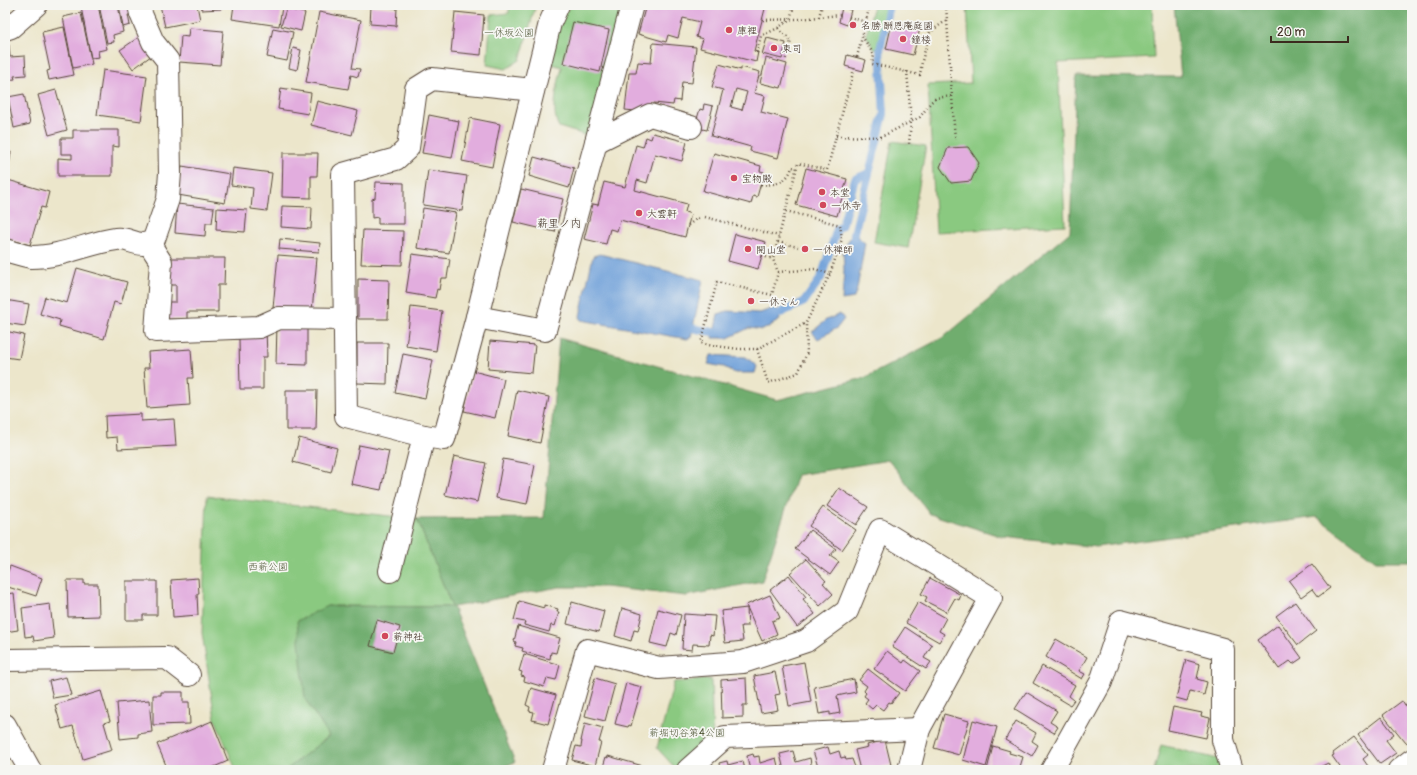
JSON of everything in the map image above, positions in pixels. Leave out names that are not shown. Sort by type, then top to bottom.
[{"type":"street","points":[[5,29],[11,27],[36,5]]},
{"type":"street","points":[[5,250],[30,257],[51,256],[118,239],[140,244],[149,243],[154,239],[168,199],[170,173],[168,60],[153,42],[141,14],[139,5]]},
{"type":"street","points":[[533,90],[432,80],[416,89],[408,148],[396,159],[343,174],[346,416],[424,436],[444,439],[477,316],[550,23],[558,5]]},
{"type":"street","points":[[477,316],[545,330],[632,5]]},
{"type":"street","points":[[596,142],[650,115],[691,127]]},
{"type":"street","points":[[149,243],[161,262],[156,331],[259,327],[279,318],[345,319]]},
{"type":"street","points":[[390,571],[424,436]]},
{"type":"street","points":[[553,770],[587,650],[659,668],[744,662],[806,641],[847,610],[880,530],[991,598],[919,729],[909,770]]},
{"type":"street","points":[[1052,770],[1101,682],[1121,621],[1223,649],[1223,740],[1232,770]]},
{"type":"street","points":[[5,660],[167,658],[189,675]]},
{"type":"street","points":[[5,725],[30,770]]},
{"type":"street","points":[[688,770],[725,737],[919,729]]},
{"type":"street","points":[[1399,770],[1412,760]]},
{"type":"path","points":[[757,53],[761,36],[778,28],[790,19],[794,5]]},
{"type":"path","points":[[819,17],[822,5]]},
{"type":"path","points":[[856,57],[870,5]]},
{"type":"path","points":[[946,5],[955,140]]},
{"type":"path","points":[[763,20],[840,15]]},
{"type":"path","points":[[849,17],[866,22]]},
{"type":"path","points":[[862,36],[874,55],[872,64],[907,71],[920,76],[922,61],[930,32],[947,20]]},
{"type":"path","points":[[778,28],[791,41],[785,61]]},
{"type":"path","points":[[806,323],[757,349],[739,349],[701,343],[717,282],[772,295],[778,272],[773,259],[798,163],[827,170],[854,69]]},
{"type":"path","points":[[907,71],[911,121],[909,144]]},
{"type":"path","points":[[836,136],[881,137],[920,117],[926,111],[931,102],[936,98],[952,96]]},
{"type":"path","points":[[761,184],[778,184],[790,173],[792,167],[797,168]]},
{"type":"path","points":[[757,349],[768,383],[798,373],[807,353],[806,323],[830,274],[842,239],[840,225],[786,211]]},
{"type":"path","points":[[688,225],[701,216]]},
{"type":"path","points":[[705,217],[779,236]]},
{"type":"path","points":[[778,242],[798,248]]},
{"type":"path","points":[[762,256],[773,259]]},
{"type":"path","points":[[778,272],[815,269],[830,274]]},
{"type":"green space","name":"一休坂公園","points":[[509,5],[536,5],[520,60],[506,69],[487,65],[491,15],[509,13]]},
{"type":"green space","points":[[571,5],[626,5],[591,137],[559,127],[556,121],[555,106],[562,67],[548,63],[559,20]]},
{"type":"green space","points":[[874,5],[888,5],[879,50],[874,49],[866,35]]},
{"type":"green space","points":[[967,5],[1152,5],[1154,58],[1058,63],[1065,225],[936,232],[928,85],[971,83]]},
{"type":"green space","points":[[1174,5],[1412,5],[1412,561],[1376,561],[1317,517],[1096,547],[1003,537],[930,514],[889,460],[797,475],[762,581],[686,596],[605,587],[559,587],[453,607],[515,762],[496,770],[286,770],[329,736],[305,699],[297,621],[327,606],[452,607],[417,519],[544,518],[559,338],[777,400],[864,378],[944,337],[1070,232],[1076,76],[1181,77]]},
{"type":"green space","points":[[892,141],[926,146],[908,248],[874,242]]},
{"type":"green space","name":"西薪公園","points":[[207,496],[417,519],[453,607],[327,606],[305,699],[329,736],[286,770],[236,770],[215,719],[202,633]]},
{"type":"green space","name":"薪堀切谷第4公園","points":[[711,679],[713,743],[684,770],[677,770],[657,748],[674,682]]},
{"type":"green space","points":[[1161,745],[1226,761],[1230,770],[1154,770]]},
{"type":"water","points":[[854,234],[865,243],[857,289],[854,298],[842,300],[844,270],[843,249]]},
{"type":"water","points":[[600,254],[703,280],[691,337],[687,339],[581,320],[580,316],[593,256]]},
{"type":"water","points":[[776,307],[780,320],[763,330],[749,328],[728,338],[713,338],[718,314],[728,311],[760,313]]},
{"type":"water","points":[[840,314],[844,319],[837,328],[818,339],[812,332],[826,320]]},
{"type":"water","points":[[711,355],[746,357],[757,366],[755,373],[735,373],[724,367],[708,364]]},
{"type":"building","points":[[98,5],[107,49],[98,51],[99,57],[91,58],[81,7]]},
{"type":"building","points":[[99,5],[118,5],[123,32],[113,35],[114,42],[107,43]]},
{"type":"building","points":[[119,5],[133,5],[135,14],[128,15],[130,25],[123,27]]},
{"type":"building","points":[[160,5],[197,5],[200,20],[165,27]]},
{"type":"building","points":[[201,5],[221,5],[221,9],[202,10]]},
{"type":"building","points":[[234,5],[268,5],[282,7],[279,26],[232,19]]},
{"type":"building","name":"庫裡","points":[[646,5],[766,5],[754,51],[758,52],[756,62],[700,48],[703,39],[696,37],[700,22],[683,18],[678,38],[668,35],[666,42],[638,34]]},
{"type":"building","points":[[371,6],[397,8],[396,26],[370,24]]},
{"type":"building","points":[[842,7],[851,10],[847,25],[839,22]]},
{"type":"building","points":[[286,9],[305,13],[301,31],[281,26]]},
{"type":"building","points":[[319,12],[361,20],[352,68],[360,69],[358,77],[351,75],[348,89],[306,82]]},
{"type":"building","points":[[455,12],[484,15],[481,55],[451,52]]},
{"type":"building","points":[[81,13],[92,64],[73,68],[63,17]]},
{"type":"building","points":[[573,22],[609,30],[600,72],[563,63]]},
{"type":"building","name":"鐘楼","points":[[892,23],[920,29],[913,55],[886,49]]},
{"type":"building","points":[[64,27],[74,75],[49,80],[47,71],[50,70],[42,32]]},
{"type":"building","points":[[189,28],[223,31],[220,65],[179,62],[181,36],[188,37]]},
{"type":"building","points":[[273,28],[293,32],[287,61],[267,57]]},
{"type":"building","points":[[142,35],[155,53],[133,69],[120,50]]},
{"type":"building","name":"東司","points":[[767,38],[786,43],[782,59],[762,54]]},
{"type":"building","points":[[653,43],[696,47],[692,83],[682,82],[680,101],[674,100],[673,105],[654,103],[653,108],[645,112],[625,110],[629,73],[636,73],[638,62],[651,63]]},
{"type":"building","points":[[9,45],[10,57],[25,56],[26,75],[14,76],[15,79],[5,80],[5,46]]},
{"type":"building","points":[[293,48],[301,50],[297,70],[289,68]]},
{"type":"building","points":[[847,55],[866,60],[863,71],[845,66]]},
{"type":"building","points":[[766,58],[787,64],[781,88],[760,83]]},
{"type":"building","points":[[719,64],[741,70],[741,67],[760,72],[754,93],[765,96],[761,112],[788,119],[778,158],[750,151],[751,147],[711,136],[723,90],[712,87]],"holes":[[[736,89],[747,92],[742,110],[731,107]]]},
{"type":"building","points":[[103,70],[147,76],[141,121],[97,115]]},
{"type":"building","points":[[281,88],[311,93],[308,114],[278,109]]},
{"type":"building","points":[[56,90],[67,130],[49,135],[38,95]]},
{"type":"building","points":[[24,94],[30,124],[14,128],[8,97]]},
{"type":"building","points":[[317,101],[358,111],[352,135],[311,125]]},
{"type":"building","points":[[704,104],[713,106],[707,130],[697,128],[696,122],[700,109],[703,110]]},
{"type":"building","points":[[429,115],[459,121],[452,158],[422,153]]},
{"type":"building","points":[[470,118],[500,124],[492,167],[462,161]]},
{"type":"building","points":[[73,130],[119,130],[119,147],[112,146],[112,176],[58,176],[58,158],[72,159],[72,154],[61,154],[61,138],[73,138]]},
{"type":"building","name":"大雲軒","points":[[653,133],[687,142],[682,161],[655,154],[647,183],[637,180],[635,190],[687,204],[685,212],[691,214],[685,237],[620,220],[617,231],[610,229],[606,244],[584,239],[593,204],[598,205],[604,182],[625,187],[636,145],[643,147],[646,137],[651,139]]},
{"type":"building","points":[[968,147],[979,163],[971,181],[951,183],[940,167],[948,148]]},
{"type":"building","points":[[5,151],[11,152],[8,173],[5,172]]},
{"type":"building","points":[[283,153],[318,153],[317,176],[311,176],[311,198],[282,197]]},
{"type":"building","name":"宝物殿","points":[[714,153],[761,166],[760,171],[764,172],[757,197],[753,196],[751,204],[703,191]]},
{"type":"building","points":[[534,157],[574,168],[569,188],[529,176]]},
{"type":"building","points":[[182,166],[230,174],[225,203],[178,195]]},
{"type":"building","points":[[233,168],[272,173],[267,211],[251,209],[253,188],[231,185]]},
{"type":"building","name":"本堂","points":[[806,168],[847,179],[837,216],[796,205]]},
{"type":"building","points":[[428,170],[467,176],[462,211],[423,205]]},
{"type":"building","points":[[8,180],[49,192],[45,208],[41,207],[30,245],[5,238],[8,227],[5,226],[5,190]]},
{"type":"building","points":[[376,182],[404,183],[404,224],[378,224],[378,217],[372,218],[372,199],[375,198]]},
{"type":"building","points":[[521,189],[563,199],[555,232],[513,222]]},
{"type":"building","points":[[177,204],[214,208],[212,223],[206,223],[205,236],[175,233]]},
{"type":"building","points":[[282,206],[312,207],[311,229],[281,227]]},
{"type":"building","points":[[217,208],[247,210],[245,232],[216,230]]},
{"type":"building","points":[[423,208],[456,213],[449,253],[417,248]]},
{"type":"building","points":[[363,230],[403,231],[402,265],[361,264]]},
{"type":"building","name":"開山堂","points":[[735,234],[766,242],[758,269],[728,261]]},
{"type":"building","points":[[280,239],[320,243],[319,252],[279,249]]},
{"type":"building","points":[[412,254],[450,259],[447,278],[441,278],[439,290],[437,289],[435,298],[406,293]]},
{"type":"building","points":[[278,255],[317,258],[312,311],[273,308]]},
{"type":"building","points":[[171,258],[225,258],[224,285],[218,285],[218,312],[187,312],[187,319],[168,319],[168,302],[176,302],[176,285],[170,285]]},
{"type":"building","points":[[77,268],[127,282],[121,304],[114,302],[104,339],[59,326],[60,320],[40,314],[45,297],[67,303]]},
{"type":"building","points":[[358,279],[389,280],[388,319],[358,319]]},
{"type":"building","points":[[5,300],[29,304],[25,326],[5,323]]},
{"type":"building","points":[[411,307],[442,311],[436,351],[406,346]]},
{"type":"building","points":[[277,324],[307,325],[307,365],[276,364]]},
{"type":"building","points":[[228,329],[266,329],[267,357],[263,357],[263,389],[240,389],[239,339],[228,339]]},
{"type":"building","points":[[5,331],[24,335],[19,359],[5,357]]},
{"type":"building","points":[[490,341],[535,345],[532,373],[488,369]]},
{"type":"building","points":[[357,343],[388,343],[387,384],[357,383]]},
{"type":"building","points":[[191,349],[193,378],[188,378],[190,405],[147,408],[144,368],[149,368],[148,352]]},
{"type":"building","points":[[403,354],[433,360],[425,399],[395,393]]},
{"type":"building","points":[[473,371],[504,379],[495,418],[464,411]]},
{"type":"building","points":[[286,390],[317,390],[316,430],[286,430]]},
{"type":"building","points":[[517,390],[549,397],[540,443],[508,436]]},
{"type":"building","points":[[141,414],[141,421],[174,419],[176,446],[118,449],[117,437],[106,438],[105,416]]},
{"type":"building","points":[[299,438],[337,448],[331,472],[293,462]]},
{"type":"building","points":[[359,445],[389,451],[381,490],[351,484]]},
{"type":"building","points":[[454,456],[486,463],[477,502],[445,495]]},
{"type":"building","points":[[503,459],[535,465],[527,504],[496,498]]},
{"type":"building","points":[[839,488],[868,507],[856,525],[827,506]]},
{"type":"building","points":[[823,507],[856,530],[842,550],[809,526]]},
{"type":"building","points":[[810,530],[836,549],[830,556],[839,562],[830,575],[795,549]]},
{"type":"building","points":[[806,559],[826,581],[823,583],[833,594],[820,606],[790,573]]},
{"type":"building","points":[[1312,564],[1330,588],[1318,597],[1312,589],[1301,597],[1289,581]]},
{"type":"building","points":[[10,566],[42,578],[36,596],[5,586],[5,579]]},
{"type":"building","points":[[789,575],[806,597],[803,599],[815,614],[797,627],[770,590]]},
{"type":"building","points":[[198,578],[198,615],[173,617],[171,580]]},
{"type":"building","points":[[930,578],[961,595],[959,600],[955,598],[947,612],[925,601],[927,597],[921,594]]},
{"type":"building","points":[[67,580],[84,580],[84,584],[98,584],[99,616],[68,617]]},
{"type":"building","points":[[126,581],[157,581],[157,615],[143,615],[143,620],[126,620]]},
{"type":"building","points":[[14,593],[18,630],[5,632],[5,594]]},
{"type":"building","points":[[770,595],[780,618],[772,621],[777,634],[762,641],[746,605]]},
{"type":"building","points":[[519,601],[544,608],[544,605],[558,609],[557,612],[559,612],[555,626],[551,625],[549,632],[524,625],[525,622],[514,620]]},
{"type":"building","points":[[572,602],[604,611],[599,632],[567,624]]},
{"type":"building","points":[[918,602],[946,618],[939,631],[944,634],[939,642],[906,623]]},
{"type":"building","points":[[1295,602],[1316,631],[1298,645],[1276,616]]},
{"type":"building","points":[[50,604],[54,638],[34,641],[33,636],[25,637],[22,608]]},
{"type":"building","points":[[622,608],[642,614],[638,631],[634,630],[631,641],[615,636]]},
{"type":"building","points":[[747,608],[748,626],[741,626],[743,641],[725,643],[721,611]]},
{"type":"building","points":[[658,609],[681,615],[676,635],[671,633],[667,647],[650,643]]},
{"type":"building","points":[[684,614],[715,616],[713,636],[710,635],[709,645],[693,644],[692,650],[682,649]]},
{"type":"building","name":"薪神社","points":[[377,620],[400,627],[393,652],[370,646]]},
{"type":"building","points":[[1278,625],[1302,658],[1293,664],[1290,661],[1279,669],[1258,640]]},
{"type":"building","points":[[518,626],[560,638],[556,653],[551,652],[550,659],[522,651],[523,648],[515,646],[516,642],[514,641]]},
{"type":"building","points":[[905,627],[932,645],[924,658],[931,662],[926,669],[892,647]]},
{"type":"building","points":[[1056,639],[1087,657],[1079,671],[1085,674],[1082,679],[1046,657]]},
{"type":"building","points":[[887,651],[903,663],[905,660],[920,671],[905,691],[874,669]]},
{"type":"building","points":[[524,654],[560,665],[556,680],[547,678],[544,687],[524,681],[525,677],[521,676],[522,672],[519,671]]},
{"type":"building","points":[[1186,660],[1200,664],[1197,679],[1207,682],[1204,695],[1190,691],[1187,701],[1176,698]]},
{"type":"building","points":[[804,662],[811,702],[789,706],[782,666]]},
{"type":"building","points":[[1042,666],[1075,685],[1069,696],[1074,700],[1070,705],[1033,683]]},
{"type":"building","points":[[868,669],[899,693],[883,710],[876,705],[872,709],[865,703],[868,699],[864,696],[866,693],[864,691],[867,686],[859,680]]},
{"type":"building","points":[[775,672],[780,694],[775,695],[778,710],[761,713],[754,676]]},
{"type":"building","points":[[66,677],[71,695],[53,698],[49,681]]},
{"type":"building","points":[[595,678],[615,684],[605,721],[585,716]]},
{"type":"building","points":[[746,678],[747,705],[743,705],[743,717],[722,718],[721,680]]},
{"type":"building","points":[[854,679],[856,692],[837,696],[840,713],[830,715],[830,712],[819,714],[814,687]]},
{"type":"building","points":[[626,683],[642,687],[631,726],[629,725],[628,727],[615,724]]},
{"type":"building","points":[[531,688],[556,695],[548,724],[532,720],[534,712],[529,711],[530,707],[526,705]]},
{"type":"building","points":[[101,691],[110,721],[104,723],[112,750],[83,759],[73,726],[62,729],[55,705]]},
{"type":"building","points":[[161,692],[183,692],[183,702],[189,702],[190,724],[153,725],[153,695],[161,695]]},
{"type":"building","points":[[1026,692],[1057,711],[1050,722],[1058,727],[1054,733],[1015,709]]},
{"type":"building","points":[[149,700],[152,732],[138,734],[138,737],[120,739],[117,703]]},
{"type":"building","points":[[1402,701],[1405,706],[1409,703],[1412,706],[1412,735],[1409,737],[1411,739],[1406,743],[1383,715]]},
{"type":"building","points":[[1173,707],[1202,713],[1201,716],[1210,718],[1206,738],[1168,730]]},
{"type":"building","points":[[944,714],[969,721],[959,755],[934,748]]},
{"type":"building","points":[[1381,717],[1394,734],[1386,740],[1396,753],[1380,764],[1358,735]]},
{"type":"building","points":[[973,720],[997,727],[986,767],[963,760]]},
{"type":"building","points":[[212,721],[228,761],[207,770],[168,770],[157,744]]},
{"type":"building","points":[[1016,721],[1036,733],[1032,741],[1038,745],[1032,756],[1005,740]]},
{"type":"building","points":[[585,723],[603,728],[595,766],[572,760],[576,746],[581,747]]},
{"type":"building","points":[[1354,737],[1368,755],[1363,759],[1370,769],[1369,770],[1342,770],[1332,756],[1334,755],[1333,753]]},
{"type":"building","points":[[885,740],[891,765],[869,770],[860,770],[855,750],[868,747],[867,745]]},
{"type":"building","points":[[993,746],[1023,757],[1019,770],[987,770]]},
{"type":"building","points":[[828,747],[830,754],[839,751],[841,758],[845,757],[846,760],[852,759],[856,770],[819,770],[813,751]]},
{"type":"building","points":[[793,751],[796,762],[810,758],[812,770],[784,770],[780,754]]},
{"type":"building","points":[[753,754],[754,757],[759,756],[760,763],[776,758],[779,770],[750,770],[747,756]]},
{"type":"building","points":[[608,756],[643,766],[642,770],[602,770],[606,757],[608,758]]},
{"type":"building","points":[[727,761],[728,765],[743,761],[745,770],[720,770],[719,763]]},
{"type":"building","points":[[1328,763],[1331,770],[1314,770]]},
{"type":"waterway","points":[[778,314],[804,302],[821,278],[837,229],[842,226],[855,179],[869,173],[884,114],[880,50],[889,5]]},
{"type":"waterway","points":[[854,234],[869,173]]},
{"type":"waterway","points":[[692,328],[713,332]]},
{"type":"place","name":"名勝 酬恩庵庭園","points":[[853,25]]},
{"type":"place","name":"庫裡","points":[[729,30]]},
{"type":"place","name":"鐘楼","points":[[903,39]]},
{"type":"place","name":"東司","points":[[774,48]]},
{"type":"place","name":"宝物殿","points":[[734,178]]},
{"type":"place","name":"本堂","points":[[822,192]]},
{"type":"place","name":"一休寺","points":[[823,205]]},
{"type":"place","name":"大雲軒","points":[[639,213]]},
{"type":"place","name":"開山堂","points":[[748,249]]},
{"type":"place","name":"一休禅師","points":[[805,249]]},
{"type":"place","name":"一休さん","points":[[751,301]]},
{"type":"place","name":"薪神社","points":[[385,636]]},
{"type":"district","name":"薪里ノ内","points":[[559,223]]}]
